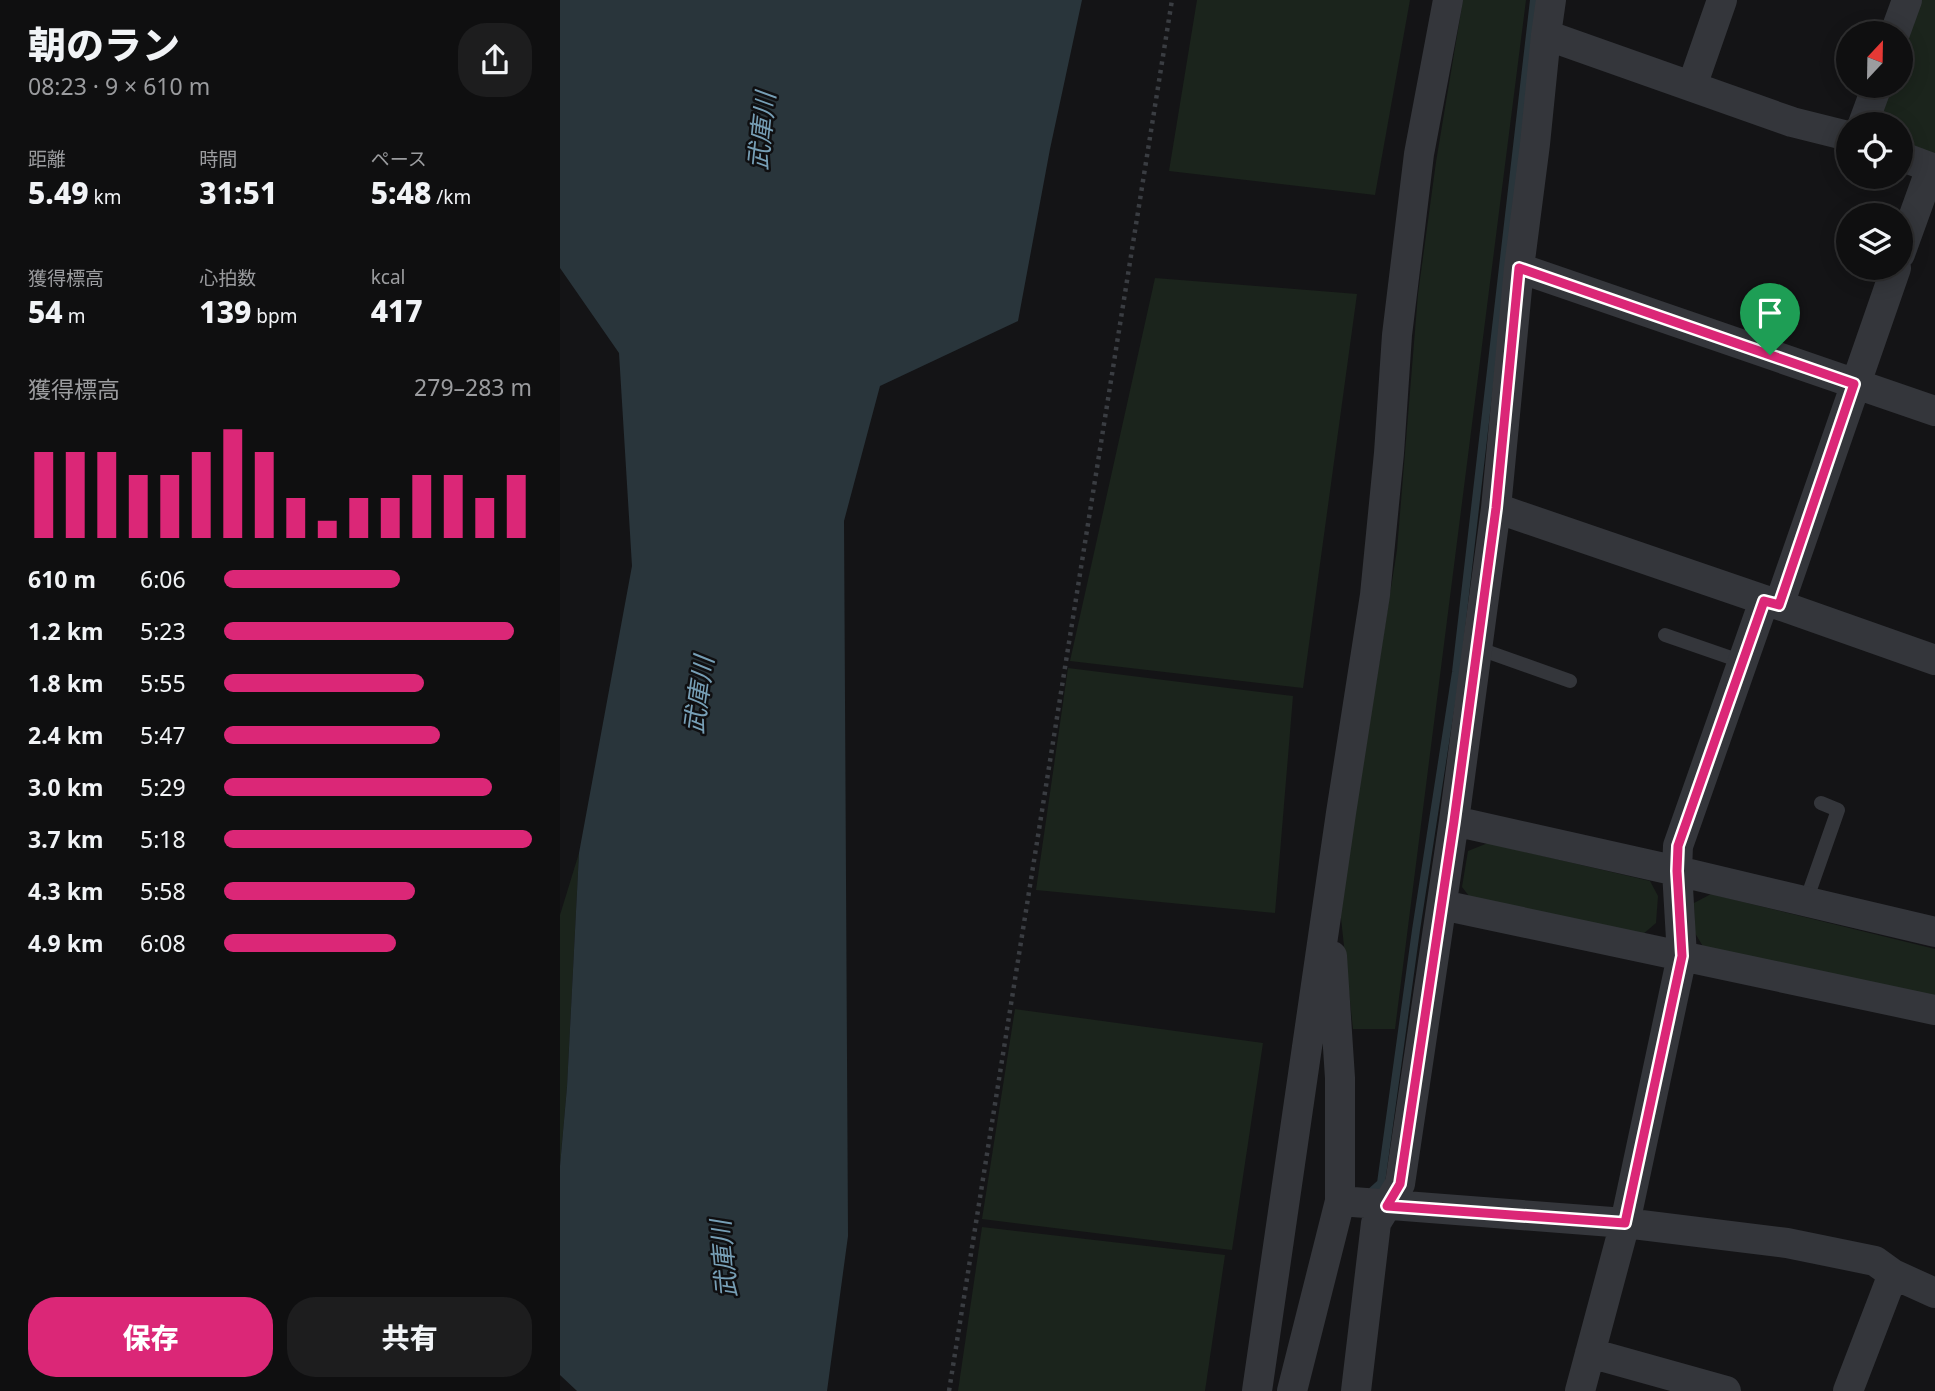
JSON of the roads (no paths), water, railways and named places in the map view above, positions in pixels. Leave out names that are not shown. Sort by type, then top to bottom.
[{"type":"street","points":[[1257,1391],[1375,595],[1397,335],[1419,154],[1448,0]]},
{"type":"street","points":[[1356,1391],[1377,1223],[1400,1184],[1454,821],[1496,508],[1519,268],[1551,0]]},
{"type":"street","points":[[1692,86],[1722,0]]},
{"type":"street","points":[[1899,21],[1907,0]]},
{"type":"street","points":[[1546,35],[1792,122],[1836,133]]},
{"type":"street","points":[[1913,161],[1933,169],[1913,221]]},
{"type":"street","points":[[1519,268],[1935,411]]},
{"type":"street","points":[[1580,1391],[1625,1223],[1682,956],[1678,846],[1743,662],[1772,603],[1892,280]]},
{"type":"street","points":[[1496,508],[1935,660]]},
{"type":"street","points":[[1454,821],[1935,932]]},
{"type":"street","points":[[1442,905],[1935,1010]]},
{"type":"street","points":[[1292,1391],[1340,1201],[1340,1078],[1332,946],[1327,910]]},
{"type":"street","points":[[1340,1201],[1625,1223],[1787,1243],[1875,1261],[1894,1274],[1935,1293]]},
{"type":"street","points":[[1848,1391],[1894,1274]]},
{"type":"street","points":[[1590,1353],[1726,1391]]},
{"type":"lane","points":[[1665,635],[1743,662]]},
{"type":"lane","points":[[1477,648],[1570,681]]},
{"type":"lane","points":[[1806,901],[1838,810],[1821,803]]},
{"type":"water","name":"武庫川","points":[[560,0],[1082,0],[1050,149],[1018,321],[880,386],[844,521],[848,1236],[827,1391],[577,1391],[560,1375],[560,1166],[567,1087],[579,853],[632,566],[619,353],[560,268]]},
{"type":"waterway","points":[[1371,1192],[1381,1183],[1416,930],[1456,672],[1534,0]]}]
